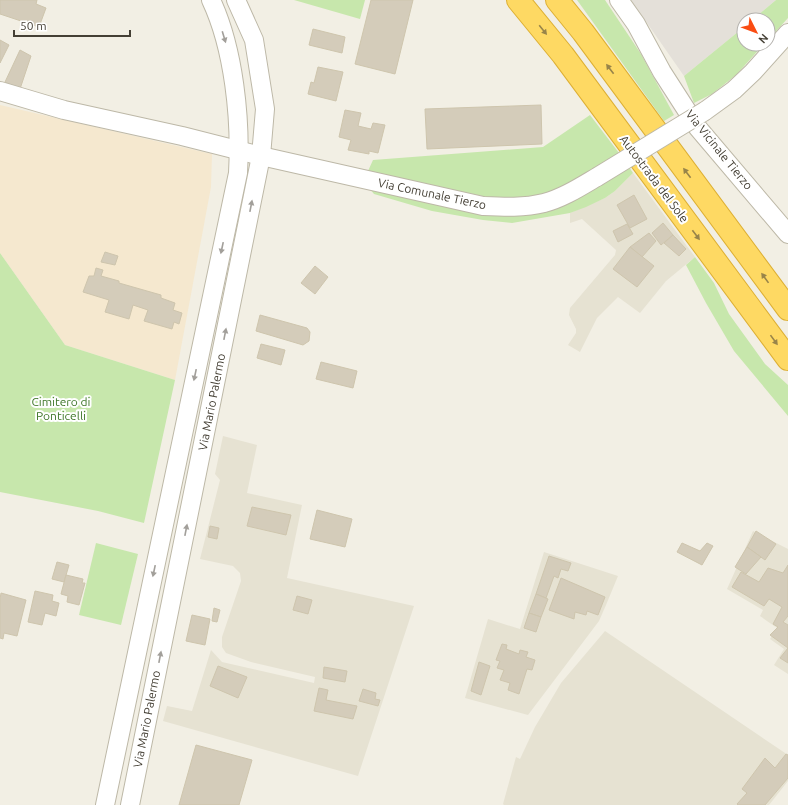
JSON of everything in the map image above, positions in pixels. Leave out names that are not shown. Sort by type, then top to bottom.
[{"type":"highway","name":"Autostrada del Sole","points":[[518,0],[562,55],[788,359]]},
{"type":"highway","points":[[557,0],[583,32],[788,309]]},
{"type":"street","name":"Via Mario Palermo","points":[[105,805],[238,173],[239,151],[237,100],[225,42],[215,10],[210,0]]},
{"type":"street","name":"Via Mario Palermo","points":[[130,805],[261,156],[266,109],[254,40],[236,0]]},
{"type":"street","name":"Via Vicinale Tierzo","points":[[619,0],[636,24],[662,72],[698,128],[788,234]]},
{"type":"street","name":"Via Comunale Tierzo","points":[[0,90],[64,110],[182,136],[261,156],[483,206],[518,207],[545,203],[565,195],[705,111],[739,86],[788,33]]},
{"type":"shaded area","points":[[631,0],[776,0],[762,12],[736,12],[736,34],[684,76]]},
{"type":"shaded area","points":[[0,105],[212,154],[211,187],[175,380],[65,345],[0,253]]},
{"type":"shaded area","points":[[633,173],[695,257],[666,281],[640,313],[618,297],[597,318],[580,352],[568,345],[576,333],[576,329],[569,315],[570,308],[615,255],[616,250],[582,219],[570,223],[570,213],[605,198],[615,191]]},
{"type":"shaded area","points":[[223,436],[257,445],[247,493],[302,505],[287,578],[414,606],[358,776],[163,721],[167,706],[192,711],[211,650],[222,662],[314,683],[315,677],[251,662],[226,653],[222,647],[222,637],[241,581],[240,573],[233,566],[200,559],[220,480],[215,474]]},
{"type":"shaded area","points":[[753,531],[788,549],[788,674],[774,665],[784,649],[770,639],[777,628],[760,616],[763,610],[727,589]]},
{"type":"shaded area","points":[[544,552],[618,576],[599,621],[528,715],[465,698],[488,619],[520,629]]},
{"type":"shaded area","points":[[605,631],[788,755],[788,781],[769,805],[503,804],[516,757],[520,759],[535,727],[561,683]]},
{"type":"green space","points":[[294,0],[365,0],[360,19]]},
{"type":"green space","points":[[577,0],[605,0],[641,54],[674,115],[664,121]]},
{"type":"green space","points":[[776,0],[788,0],[788,18],[776,31],[776,12],[762,12]]},
{"type":"green space","points":[[736,34],[736,52],[757,52],[736,75],[712,94],[694,103],[684,76]]},
{"type":"green space","points":[[590,115],[619,153],[572,183],[547,194],[515,199],[491,198],[368,171],[373,160],[543,147]]},
{"type":"green space","points":[[629,167],[633,173],[615,191],[605,198],[570,213],[512,223],[483,220],[432,211],[374,194],[369,188],[512,215]]},
{"type":"green space","name":"Cimitero di Ponticelli","points":[[0,253],[65,345],[175,380],[144,523],[98,511],[0,492]]},
{"type":"green space","points":[[695,257],[714,283],[729,314],[765,364],[788,385],[788,416],[734,351],[686,265]]},
{"type":"green space","points":[[96,543],[138,554],[121,625],[79,615]]},
{"type":"building","points":[[0,0],[37,0],[36,4],[46,8],[39,27],[0,14]]},
{"type":"building","points":[[371,0],[413,0],[395,74],[355,64]]},
{"type":"building","points":[[313,29],[345,37],[342,53],[309,45]]},
{"type":"building","points":[[0,40],[9,45],[0,63]]},
{"type":"building","points":[[20,50],[31,56],[20,89],[5,82]]},
{"type":"building","points":[[318,67],[343,72],[336,101],[308,94],[311,82],[314,83]]},
{"type":"building","points":[[541,105],[542,144],[427,149],[425,109]]},
{"type":"building","points":[[345,110],[361,113],[358,126],[371,129],[373,123],[385,125],[378,153],[369,151],[369,154],[348,150],[351,140],[339,137]]},
{"type":"building","points":[[634,195],[647,219],[630,228],[617,205]]},
{"type":"building","points":[[663,223],[673,235],[661,245],[652,233]]},
{"type":"building","points":[[627,224],[633,234],[618,242],[613,231]]},
{"type":"building","points":[[649,233],[656,241],[642,257],[630,247]]},
{"type":"building","points":[[673,235],[686,249],[679,256],[664,243]]},
{"type":"building","points":[[630,247],[654,266],[637,287],[613,269]]},
{"type":"building","points":[[105,252],[118,256],[115,265],[101,262]]},
{"type":"building","points":[[315,266],[328,277],[315,294],[301,283]]},
{"type":"building","points":[[96,268],[103,270],[101,276],[119,281],[119,283],[161,295],[161,298],[175,303],[173,310],[182,313],[179,324],[174,322],[172,329],[144,321],[148,310],[133,305],[129,319],[105,312],[109,300],[83,292],[89,276],[94,276]]},
{"type":"building","points":[[260,315],[307,328],[310,332],[309,341],[303,345],[256,331]]},
{"type":"building","points":[[261,344],[285,350],[281,365],[257,358]]},
{"type":"building","points":[[321,362],[357,371],[353,388],[316,379]]},
{"type":"building","points":[[252,507],[291,515],[286,535],[247,526]]},
{"type":"building","points":[[317,510],[352,519],[345,547],[310,539]]},
{"type":"building","points":[[210,526],[219,528],[217,539],[208,537]]},
{"type":"building","points":[[756,531],[776,544],[765,560],[747,547]]},
{"type":"building","points":[[682,543],[700,551],[707,543],[713,546],[702,565],[677,552]]},
{"type":"building","points":[[747,547],[761,557],[746,574],[735,567]]},
{"type":"building","points":[[549,556],[571,563],[568,571],[561,569],[558,578],[554,576],[546,598],[536,594]]},
{"type":"building","points":[[57,562],[69,565],[64,582],[52,579]]},
{"type":"building","points":[[788,565],[788,616],[783,622],[788,625],[788,648],[770,635],[778,627],[773,624],[782,607],[769,599],[764,606],[732,587],[741,572],[759,582],[768,568],[783,573]]},
{"type":"building","points":[[66,575],[83,579],[82,583],[85,583],[79,605],[67,602],[68,596],[61,594]]},
{"type":"building","points":[[561,578],[605,597],[598,615],[587,611],[586,615],[575,612],[574,619],[549,610]]},
{"type":"building","points":[[35,591],[53,595],[52,601],[59,603],[56,616],[45,613],[42,625],[28,622]]},
{"type":"building","points":[[1,593],[26,600],[17,636],[4,633],[3,639],[0,638]]},
{"type":"building","points":[[536,594],[548,599],[541,617],[529,613]]},
{"type":"building","points":[[297,596],[312,600],[308,614],[293,610]]},
{"type":"building","points":[[214,608],[220,610],[217,622],[212,621]]},
{"type":"building","points":[[529,613],[541,617],[536,632],[524,628]]},
{"type":"building","points":[[192,615],[210,619],[205,645],[186,641]]},
{"type":"building","points":[[502,644],[507,645],[506,649],[519,654],[520,650],[528,652],[526,657],[535,660],[532,670],[527,669],[519,694],[508,690],[510,683],[500,680],[504,670],[497,668],[500,661],[496,660]]},
{"type":"building","points":[[788,648],[788,663],[780,658]]},
{"type":"building","points":[[479,662],[490,666],[481,695],[471,691]]},
{"type":"building","points":[[218,666],[247,677],[238,698],[210,686]]},
{"type":"building","points":[[324,667],[347,671],[345,682],[323,678]]},
{"type":"building","points":[[319,688],[328,690],[326,700],[357,706],[353,719],[314,711]]},
{"type":"building","points":[[363,689],[376,693],[375,699],[380,700],[378,706],[359,701]]},
{"type":"building","points":[[196,745],[252,760],[239,805],[179,805]]},
{"type":"building","points":[[786,754],[788,755],[788,778],[765,805],[738,805],[737,804],[747,793],[742,789],[765,758],[775,768]]}]
